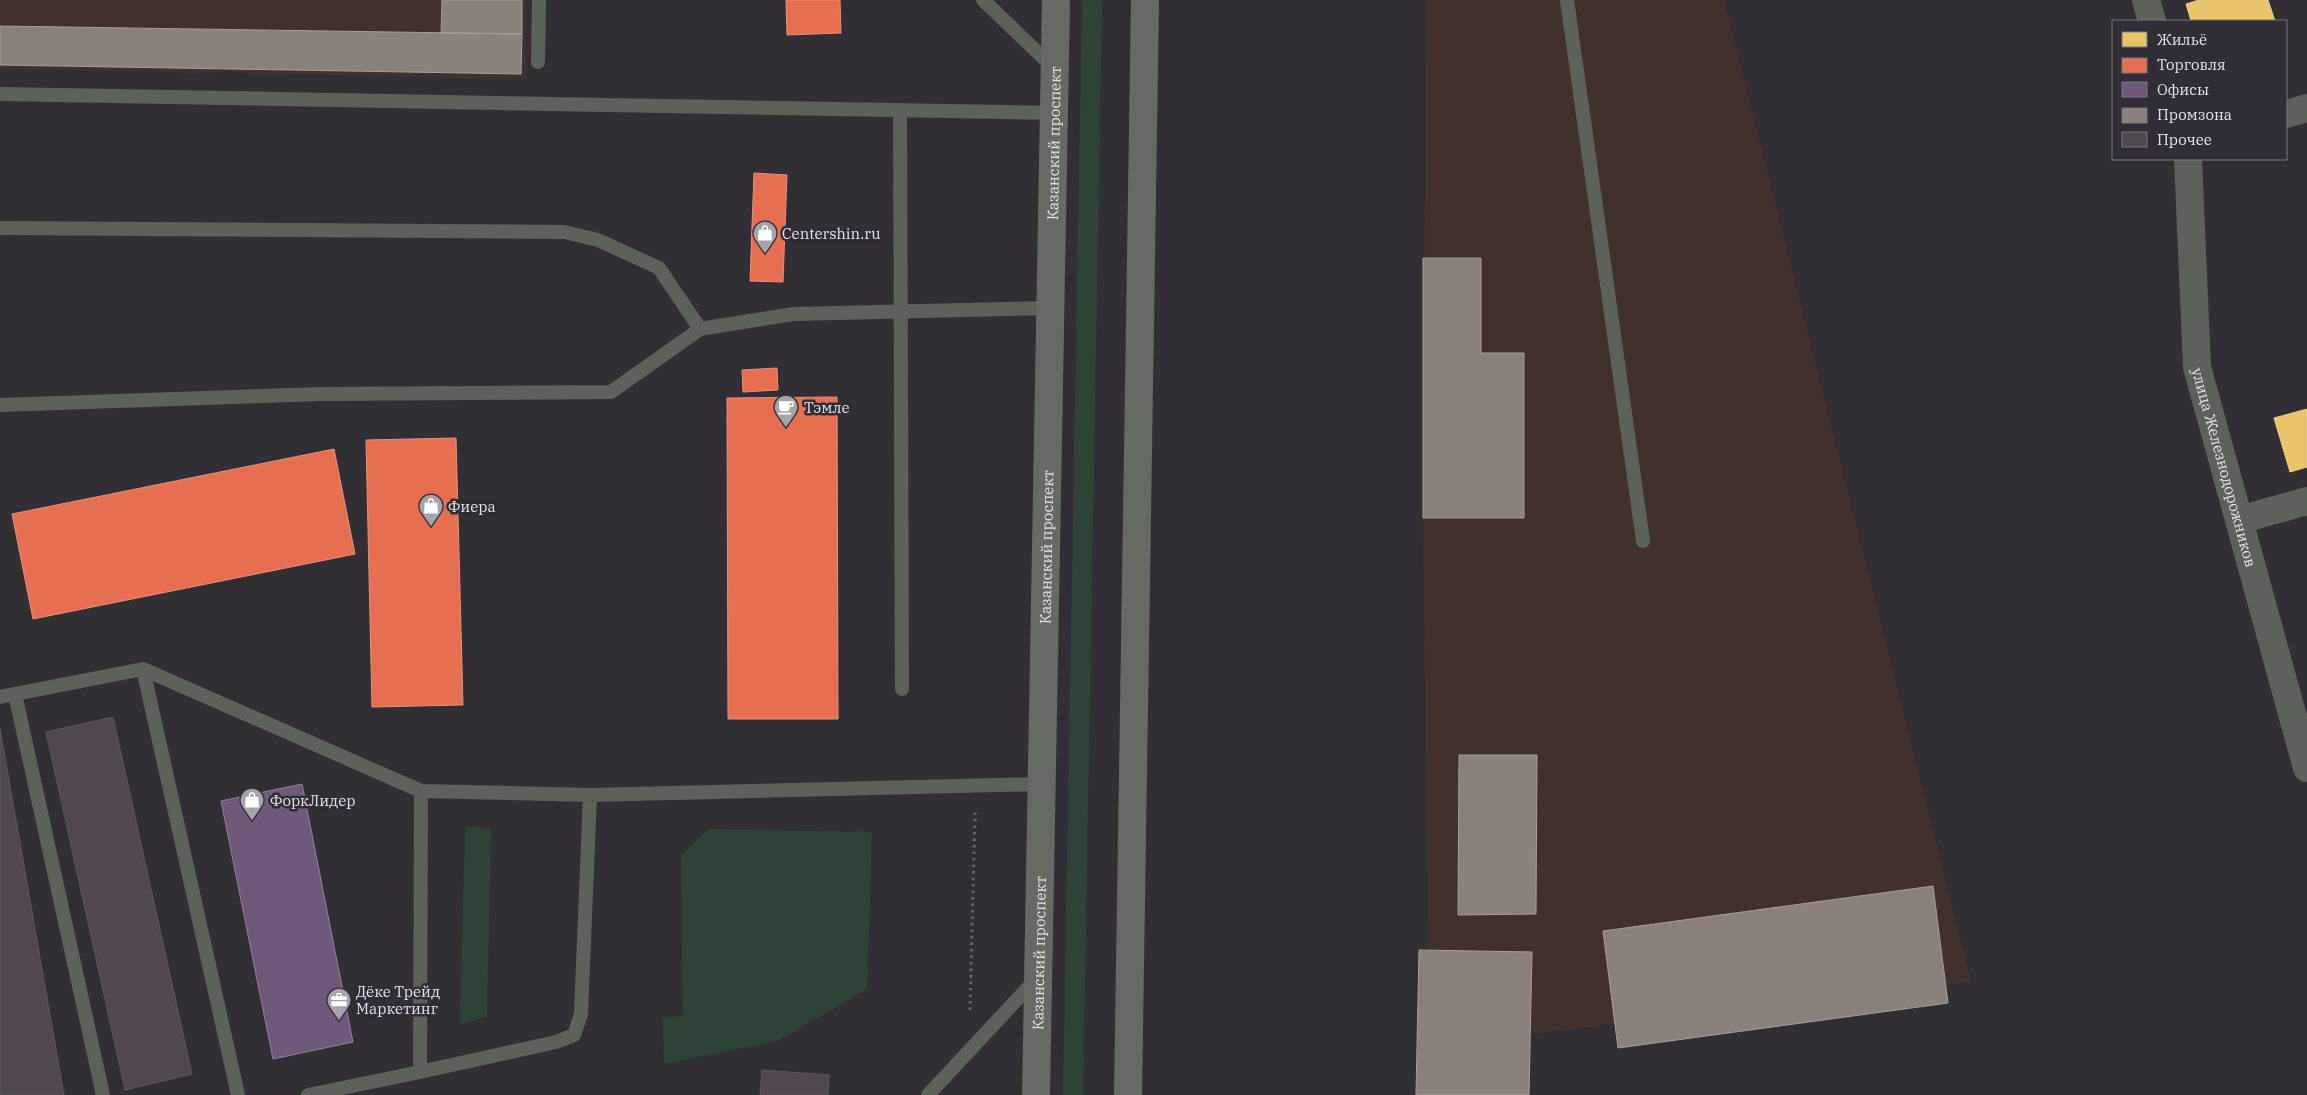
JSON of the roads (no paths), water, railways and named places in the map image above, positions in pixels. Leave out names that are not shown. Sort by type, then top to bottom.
[{"type":"main road","name":"Казанский проспект","points":[[1036,1095],[1056,0]]},
{"type":"main road","points":[[1128,1095],[1145,0]]},
{"type":"street","points":[[2146,0],[2152,20]]},
{"type":"street","points":[[2287,114],[2307,108]]},
{"type":"street","name":"улица Железнодорожников","points":[[2188,160],[2197,367],[2307,768]]},
{"type":"street","points":[[2238,520],[2307,501]]},
{"type":"lane","points":[[538,0],[538,62]]},
{"type":"lane","points":[[984,0],[1055,70]]},
{"type":"lane","points":[[1567,0],[1643,541]]},
{"type":"lane","points":[[0,94],[900,111],[1054,112]]},
{"type":"lane","points":[[900,111],[902,689]]},
{"type":"lane","points":[[0,228],[564,232],[598,240],[659,268],[700,329]]},
{"type":"lane","points":[[0,405],[322,394],[611,392],[700,329],[793,314],[1050,308]]},
{"type":"lane","points":[[0,697],[143,669],[420,791],[590,795],[1042,784]]},
{"type":"lane","points":[[143,669],[238,1095]]},
{"type":"lane","points":[[15,694],[103,1095]]},
{"type":"lane","points":[[420,791],[420,1072]]},
{"type":"lane","points":[[308,1095],[556,1042],[574,1035],[582,1014],[590,795]]},
{"type":"lane","points":[[928,1095],[1039,976]]},
{"type":"place","name":"Centershin.ru","points":[[765,254]]},
{"type":"place","name":"Тэмле","points":[[786,428]]},
{"type":"place","name":"Фиера","points":[[431,527]]},
{"type":"place","name":"ФоркЛидер","points":[[252,821]]},
{"type":"place","name":"Дёке Трейд Маркетинг","points":[[339,1021]]}]
